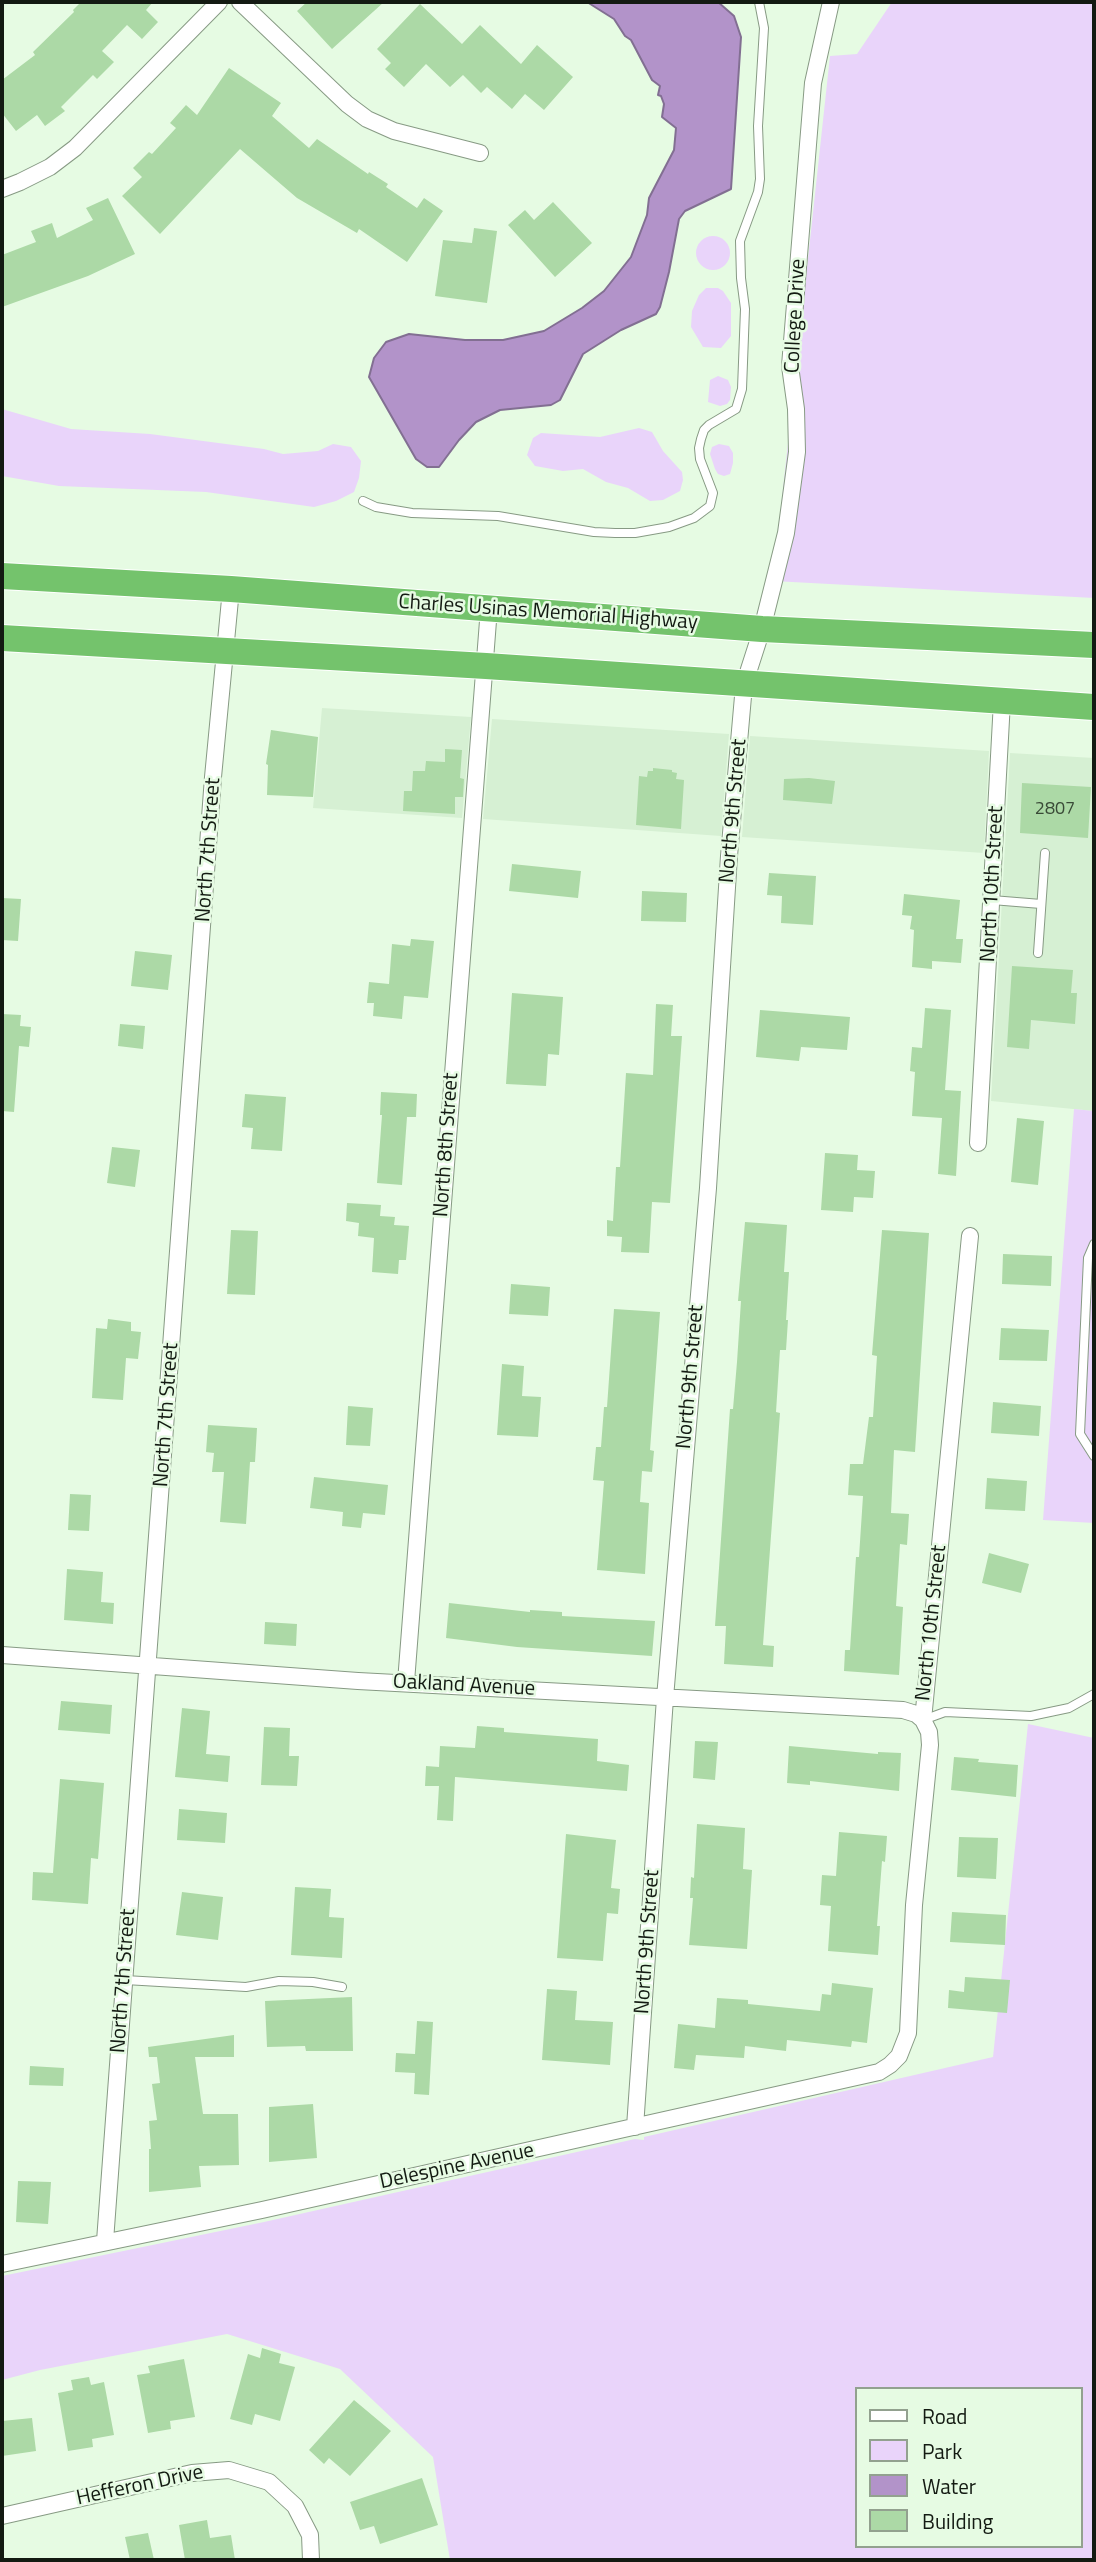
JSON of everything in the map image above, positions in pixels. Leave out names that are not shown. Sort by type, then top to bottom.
[{"type":"highway","name":"Charles Usinas Memorial Highway","points":[[2,576],[231,589],[762,629],[1094,645]]},
{"type":"highway","points":[[2,638],[486,666],[1094,707]]},
{"type":"street","points":[[2,189],[50,167],[75,148],[219,2]]},
{"type":"street","points":[[240,2],[346,104],[367,119],[394,131],[480,153]]},
{"type":"street","name":"College Drive","points":[[762,629],[786,533],[797,452],[796,409],[790,366],[813,83],[831,2]]},
{"type":"street","name":"North 7th Street","points":[[105,2241],[214,778],[231,589]]},
{"type":"street","name":"North 8th Street","points":[[406,1682],[489,608]]},
{"type":"street","name":"North 9th Street","points":[[635,2127],[665,1698],[709,1188],[729,856],[744,685],[762,629]]},
{"type":"street","name":"North 10th Street","points":[[978,1143],[1002,701]]},
{"type":"street","name":"North 10th Street","points":[[903,2051],[908,2033],[914,1905],[930,1745],[929,1732],[923,1720],[970,1236]]},
{"type":"street","name":"Oakland Avenue","points":[[2,1655],[358,1681],[904,1710],[923,1720]]},
{"type":"street","name":"Delespine Avenue","points":[[2,2264],[262,2210],[879,2072],[890,2066],[903,2051]]},
{"type":"street","name":"Hefferon Drive","points":[[2,2516],[192,2473],[229,2470],[269,2482],[295,2506],[310,2535],[311,2560]]},
{"type":"lane","points":[[363,501],[376,507],[412,513],[498,516],[594,533],[635,533],[669,527],[694,518],[710,506],[713,493],[700,459],[701,439],[709,425],[736,409],[742,389],[741,352],[745,309],[740,241],[760,179],[758,127],[764,28],[759,2]]},
{"type":"lane","points":[[1038,953],[1045,853]]},
{"type":"lane","points":[[992,900],[1041,904]]},
{"type":"lane","points":[[1094,1244],[1088,1258],[1080,1434],[1094,1456]]},
{"type":"lane","points":[[923,1720],[944,1712],[1031,1716],[1069,1708],[1094,1694]]},
{"type":"lane","points":[[125,1980],[246,1987],[279,1981],[313,1982],[342,1987]]},
{"type":"shaded area","points":[[322,708],[471,717],[462,818],[313,808]]},
{"type":"shaded area","points":[[492,719],[729,734],[721,836],[483,819]]},
{"type":"shaded area","points":[[750,736],[989,751],[984,853],[742,837]]},
{"type":"shaded area","points":[[1010,753],[1094,758],[1094,1111],[991,1101]]},
{"type":"green space","points":[[892,2],[1094,2],[1094,598],[773,581],[830,56],[857,54]]},
{"type":"green space","points":[[713,236],[725,241],[730,253],[725,265],[713,270],[701,265],[696,253],[701,241]]},
{"type":"green space","points":[[706,288],[723,291],[731,303],[731,336],[721,348],[703,347],[691,327],[692,311],[699,295]]},
{"type":"green space","points":[[718,376],[728,380],[731,387],[730,400],[720,406],[708,402],[710,380]]},
{"type":"green space","points":[[2,409],[71,429],[150,434],[264,449],[283,454],[318,451],[333,444],[351,447],[361,461],[359,478],[354,492],[336,501],[314,507],[206,492],[59,486],[2,476]]},
{"type":"green space","points":[[639,428],[652,432],[663,451],[682,472],[680,491],[663,500],[650,501],[628,488],[606,482],[583,469],[563,471],[535,466],[527,455],[533,438],[541,433],[600,437]]},
{"type":"green space","points":[[719,444],[729,446],[733,453],[730,474],[724,476],[718,474],[710,454],[712,447]]},
{"type":"green space","points":[[1074,1109],[1094,1111],[1094,1523],[1043,1520]]},
{"type":"green space","points":[[1028,1724],[1094,1738],[1094,2560],[450,2560],[433,2457],[340,2369],[227,2334],[40,2370],[2,2380],[2,2276],[264,2222],[635,2139],[644,2140],[644,2137],[993,2057]]},
{"type":"water","points":[[587,2],[718,2],[734,16],[741,37],[731,189],[685,211],[679,219],[669,272],[656,314],[621,330],[583,354],[560,400],[551,405],[500,410],[476,422],[439,467],[427,467],[416,459],[369,377],[374,358],[386,342],[409,334],[465,340],[503,340],[544,331],[582,308],[604,291],[631,257],[647,215],[649,198],[674,150],[676,128],[662,117],[664,104],[658,95],[660,86],[652,80],[631,40],[625,36],[614,19]]},
{"type":"building","points":[[81,2],[153,2],[146,10],[158,22],[142,39],[127,25],[102,51],[114,62],[97,79],[93,75],[61,107],[65,111],[45,126],[37,115],[16,131],[2,113],[2,80],[35,55],[33,52]]},
{"type":"building","points":[[307,2],[384,2],[332,49],[297,11]]},
{"type":"building","points":[[420,4],[462,44],[480,25],[521,64],[537,45],[573,77],[544,110],[525,94],[512,109],[487,87],[481,93],[463,75],[450,87],[426,64],[404,87],[385,69],[391,63],[377,49]]},
{"type":"building","points":[[229,68],[281,103],[272,116],[309,148],[317,139],[368,174],[369,172],[388,184],[386,187],[417,208],[424,198],[443,211],[407,262],[359,229],[357,233],[297,198],[240,149],[160,234],[122,196],[142,177],[133,168],[149,152],[152,154],[176,128],[170,123],[186,105],[197,115]]},
{"type":"building","points":[[108,198],[135,254],[88,276],[2,307],[2,255],[36,242],[31,231],[52,223],[57,238],[93,220],[86,208]]},
{"type":"building","points":[[553,202],[592,243],[555,277],[508,225],[525,210],[534,220]]},
{"type":"building","points":[[474,228],[497,231],[487,303],[435,296],[443,240],[472,243]]},
{"type":"building","points":[[271,730],[318,737],[313,797],[267,795],[266,764]]},
{"type":"building","points":[[445,749],[462,750],[460,778],[464,779],[463,797],[455,797],[455,814],[403,811],[404,791],[412,791],[413,771],[425,771],[426,761],[445,762]]},
{"type":"building","points":[[653,768],[672,770],[677,773],[676,779],[684,780],[681,829],[636,825],[639,776],[647,777],[648,771],[653,771]]},
{"type":"building","points":[[784,779],[835,781],[832,804],[783,800]]},
{"type":"building","points":[[1022,783],[1091,787],[1088,838],[1020,833]]},
{"type":"building","points":[[512,864],[581,871],[578,898],[509,891]]},
{"type":"building","points":[[769,873],[816,876],[813,925],[781,923],[782,896],[767,895]]},
{"type":"building","points":[[642,891],[687,893],[686,922],[641,921]]},
{"type":"building","points":[[904,894],[960,900],[956,939],[963,939],[961,963],[932,961],[932,969],[912,967],[914,930],[910,929],[912,916],[902,915]]},
{"type":"building","points":[[2,898],[21,899],[18,941],[2,940]]},
{"type":"building","points":[[411,939],[434,941],[428,998],[404,996],[402,1019],[373,1016],[374,1003],[367,1003],[369,982],[389,984],[392,944],[410,946]]},
{"type":"building","points":[[135,951],[172,955],[168,990],[131,986]]},
{"type":"building","points":[[1012,966],[1073,970],[1071,993],[1077,993],[1075,1024],[1031,1020],[1029,1049],[1007,1047]]},
{"type":"building","points":[[512,993],[563,997],[559,1055],[548,1054],[546,1086],[506,1084]]},
{"type":"building","points":[[656,1004],[673,1005],[671,1036],[682,1036],[670,1203],[652,1202],[649,1253],[621,1252],[622,1237],[607,1236],[607,1220],[613,1221],[616,1167],[620,1167],[626,1073],[653,1075]]},
{"type":"building","points":[[925,1008],[951,1010],[945,1090],[961,1091],[956,1176],[938,1174],[942,1118],[912,1116],[915,1072],[910,1071],[912,1047],[922,1048]]},
{"type":"building","points":[[760,1010],[850,1017],[847,1050],[801,1047],[799,1061],[756,1057]]},
{"type":"building","points":[[2,1014],[21,1015],[20,1026],[31,1027],[29,1047],[19,1046],[14,1112],[2,1111]]},
{"type":"building","points":[[120,1024],[145,1026],[143,1049],[118,1046]]},
{"type":"building","points":[[381,1092],[417,1094],[416,1117],[407,1117],[402,1185],[377,1183]]},
{"type":"building","points":[[245,1094],[286,1097],[282,1151],[251,1149],[253,1128],[242,1127]]},
{"type":"building","points":[[1017,1118],[1044,1121],[1038,1185],[1011,1182]]},
{"type":"building","points":[[112,1147],[140,1150],[135,1187],[107,1183]]},
{"type":"building","points":[[825,1153],[858,1155],[857,1170],[875,1171],[873,1198],[854,1197],[853,1212],[821,1210]]},
{"type":"building","points":[[347,1203],[381,1205],[380,1216],[395,1217],[394,1225],[409,1226],[406,1260],[399,1260],[398,1274],[372,1272],[374,1238],[358,1236],[359,1223],[346,1221]]},
{"type":"building","points":[[745,1222],[787,1225],[784,1272],[789,1272],[788,1320],[786,1350],[780,1350],[776,1412],[780,1413],[763,1645],[774,1646],[773,1667],[724,1664],[726,1626],[715,1626],[730,1409],[733,1409],[737,1362],[741,1301],[738,1301]]},
{"type":"building","points":[[231,1230],[258,1231],[255,1295],[227,1294]]},
{"type":"building","points":[[882,1230],[929,1233],[915,1452],[894,1450],[891,1513],[909,1514],[907,1545],[900,1544],[896,1606],[903,1607],[899,1675],[844,1671],[845,1650],[850,1650],[863,1496],[848,1495],[850,1464],[863,1464],[869,1417],[873,1417],[877,1356],[872,1355]]},
{"type":"building","points":[[1003,1254],[1052,1256],[1051,1286],[1002,1284]]},
{"type":"building","points":[[511,1284],[550,1287],[548,1316],[509,1314]]},
{"type":"building","points":[[614,1309],[660,1312],[650,1450],[654,1451],[652,1472],[642,1471],[640,1502],[649,1503],[645,1574],[597,1570],[604,1481],[593,1480],[596,1447],[601,1447],[604,1407],[607,1407]]},
{"type":"building","points":[[108,1319],[131,1322],[131,1331],[141,1332],[138,1359],[126,1358],[123,1400],[92,1398],[96,1328],[107,1329]]},
{"type":"building","points":[[1001,1328],[1049,1330],[1047,1361],[999,1360]]},
{"type":"building","points":[[502,1364],[524,1366],[522,1396],[541,1397],[538,1437],[497,1435]]},
{"type":"building","points":[[993,1402],[1041,1406],[1039,1436],[991,1433]]},
{"type":"building","points":[[348,1406],[373,1408],[370,1446],[346,1445]]},
{"type":"building","points":[[208,1425],[257,1428],[255,1462],[250,1462],[246,1524],[220,1522],[224,1472],[212,1472],[214,1453],[206,1452]]},
{"type":"building","points":[[314,1477],[388,1485],[385,1515],[363,1513],[361,1528],[342,1526],[343,1512],[310,1508]]},
{"type":"building","points":[[987,1478],[1027,1481],[1025,1511],[985,1509]]},
{"type":"building","points":[[70,1494],[91,1495],[89,1531],[68,1530]]},
{"type":"building","points":[[989,1553],[1029,1564],[1021,1593],[982,1583]]},
{"type":"building","points":[[67,1569],[103,1572],[101,1602],[114,1603],[113,1624],[64,1620]]},
{"type":"building","points":[[449,1603],[530,1612],[562,1612],[562,1616],[655,1621],[652,1656],[517,1647],[446,1638]]},
{"type":"building","points":[[265,1622],[297,1624],[296,1646],[264,1644]]},
{"type":"building","points":[[61,1701],[112,1705],[110,1734],[58,1730]]},
{"type":"building","points":[[182,1708],[210,1711],[206,1754],[230,1756],[228,1782],[175,1777]]},
{"type":"building","points":[[477,1726],[504,1728],[504,1732],[598,1739],[597,1761],[629,1765],[627,1791],[455,1777],[453,1821],[437,1820],[439,1786],[425,1786],[426,1766],[439,1767],[440,1746],[475,1748]]},
{"type":"building","points":[[264,1727],[290,1728],[289,1756],[299,1756],[297,1786],[261,1785]]},
{"type":"building","points":[[695,1741],[718,1742],[715,1780],[693,1778]]},
{"type":"building","points":[[789,1746],[878,1754],[901,1753],[899,1791],[810,1781],[810,1785],[787,1783]]},
{"type":"building","points":[[954,1757],[1018,1765],[1016,1797],[951,1790]]},
{"type":"building","points":[[60,1779],[104,1783],[98,1859],[91,1858],[88,1904],[32,1900],[33,1872],[53,1873]]},
{"type":"building","points":[[179,1809],[227,1813],[225,1843],[177,1840]]},
{"type":"building","points":[[697,1824],[745,1828],[743,1869],[752,1870],[747,1949],[689,1945],[693,1898],[690,1898],[691,1877],[694,1878]]},
{"type":"building","points":[[839,1832],[887,1836],[885,1862],[882,1861],[877,1926],[880,1926],[878,1955],[828,1951],[831,1906],[820,1905],[822,1875],[836,1876]]},
{"type":"building","points":[[566,1834],[616,1840],[611,1888],[620,1889],[618,1914],[607,1913],[603,1961],[557,1958]]},
{"type":"building","points":[[959,1837],[998,1838],[996,1879],[957,1877]]},
{"type":"building","points":[[295,1887],[331,1889],[329,1917],[344,1918],[342,1958],[291,1955]]},
{"type":"building","points":[[182,1892],[223,1897],[218,1940],[176,1935]]},
{"type":"building","points":[[952,1912],[1006,1915],[1005,1945],[950,1942]]},
{"type":"building","points":[[965,1977],[1010,1980],[1007,2013],[948,2008],[949,1990],[964,1992]]},
{"type":"building","points":[[832,1983],[873,1988],[867,2043],[852,2041],[851,2047],[787,2040],[786,2051],[745,2046],[744,2058],[696,2055],[694,2070],[674,2068],[678,2024],[715,2028],[717,1998],[820,2011],[822,1994],[831,1995]]},
{"type":"building","points":[[547,1989],[577,1991],[575,2020],[613,2022],[610,2065],[542,2060]]},
{"type":"building","points":[[352,1997],[353,2051],[306,2051],[305,2046],[267,2047],[265,2001]]},
{"type":"building","points":[[417,2021],[433,2022],[429,2095],[414,2094],[415,2073],[395,2072],[396,2053],[415,2054]]},
{"type":"building","points":[[234,2035],[234,2057],[195,2057],[203,2114],[238,2114],[239,2165],[199,2166],[201,2187],[149,2192],[149,2121],[157,2120],[152,2084],[160,2083],[157,2057],[149,2057],[148,2047]]},
{"type":"building","points":[[30,2066],[64,2068],[63,2086],[29,2085]]},
{"type":"building","points":[[313,2104],[317,2158],[269,2162],[269,2107]]},
{"type":"building","points":[[18,2181],[51,2182],[48,2224],[16,2222]]},
{"type":"building","points":[[262,2348],[281,2354],[279,2363],[295,2367],[280,2421],[255,2414],[252,2425],[230,2419],[248,2354],[260,2358]]},
{"type":"building","points":[[184,2359],[195,2417],[170,2421],[171,2429],[148,2433],[137,2375],[150,2373],[148,2366]]},
{"type":"building","points":[[89,2377],[91,2385],[104,2382],[114,2435],[92,2439],[93,2447],[68,2451],[58,2393],[73,2390],[71,2380]]},
{"type":"building","points":[[354,2400],[391,2431],[350,2476],[329,2458],[324,2464],[309,2450]]},
{"type":"building","points":[[32,2418],[36,2451],[2,2456],[2,2421]]},
{"type":"building","points":[[422,2478],[438,2525],[380,2544],[374,2526],[360,2530],[350,2502]]},
{"type":"building","points":[[207,2520],[210,2538],[231,2535],[235,2560],[185,2560],[179,2525]]},
{"type":"building","points":[[148,2533],[154,2560],[130,2560],[125,2537]]}]
